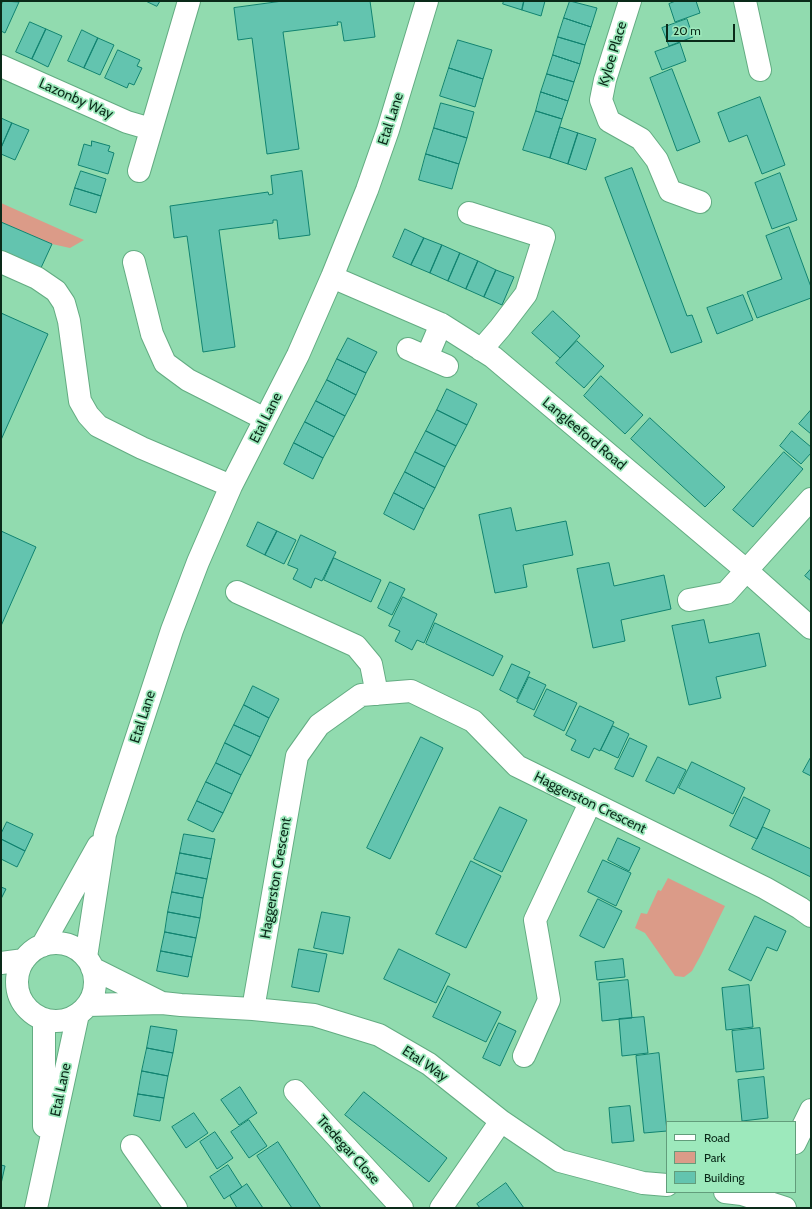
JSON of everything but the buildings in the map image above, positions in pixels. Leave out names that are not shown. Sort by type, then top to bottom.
[{"type":"street","points":[[139,171],[190,1]]},
{"type":"street","name":"Etal Lane","points":[[89,962],[105,834],[172,630],[198,562],[231,486],[298,355],[332,277],[367,190],[386,136],[428,1]]},
{"type":"street","name":"Kyloe Place","points":[[630,1],[605,80],[601,100],[610,122],[641,139],[657,160],[670,191],[700,202]]},
{"type":"street","points":[[745,1],[760,70]]},
{"type":"street","name":"Lazonby Way","points":[[1,66],[127,122],[151,129]]},
{"type":"street","points":[[469,213],[544,236],[526,294],[481,350]]},
{"type":"street","points":[[1,262],[37,278],[56,291],[64,303],[69,321],[80,401],[88,415],[98,426],[157,455],[231,486]]},
{"type":"street","points":[[134,262],[152,334],[165,363],[188,380],[265,419]]},
{"type":"street","name":"Langleeford Road","points":[[332,277],[441,324],[499,362],[747,571],[811,628]]},
{"type":"street","points":[[441,324],[417,353],[448,366]]},
{"type":"street","points":[[689,600],[726,593],[811,499]]},
{"type":"street","points":[[237,592],[356,646],[370,664],[376,694]]},
{"type":"street","name":"Haggerston Crescent","points":[[253,1009],[297,756],[319,725],[361,695],[412,691],[473,721],[517,766],[765,888],[811,916]]},
{"type":"street","points":[[524,1056],[549,1000],[535,920],[590,803]]},
{"type":"street","name":"Etal Lane","points":[[42,946],[105,834]]},
{"type":"street","points":[[50,944],[66,944],[77,949],[89,962],[95,977],[95,987],[92,996],[83,1010],[62,1020],[53,1021],[44,1019],[29,1010],[10,990],[18,986],[20,968],[24,960],[32,952],[42,946],[50,944]]},
{"type":"street","points":[[1,963],[24,960]]},
{"type":"street","name":"Etal Way","points":[[89,962],[162,1003]]},
{"type":"street","name":"Etal Way","points":[[83,1010],[162,1003],[314,1015],[379,1035],[429,1064],[501,1121],[560,1161],[643,1183],[666,1186]]},
{"type":"street","name":"Etal Lane","points":[[36,1208],[44,1167],[83,1010]]},
{"type":"street","name":"Etal Lane","points":[[44,1019],[44,1167]]},
{"type":"street","name":"Tredegar Close","points":[[295,1091],[402,1208]]},
{"type":"street","points":[[796,1141],[811,1110]]},
{"type":"street","points":[[440,1208],[501,1121]]},
{"type":"street","points":[[132,1146],[176,1208]]},
{"type":"street","points":[[734,1193],[742,1194],[785,1208]]},
{"type":"green space","points":[[1,203],[84,240],[70,248],[52,244],[1,222]]},
{"type":"green space","points":[[668,878],[725,906],[692,971],[684,977],[675,976],[645,933],[635,928],[641,913],[647,914],[658,890],[661,891]]}]
